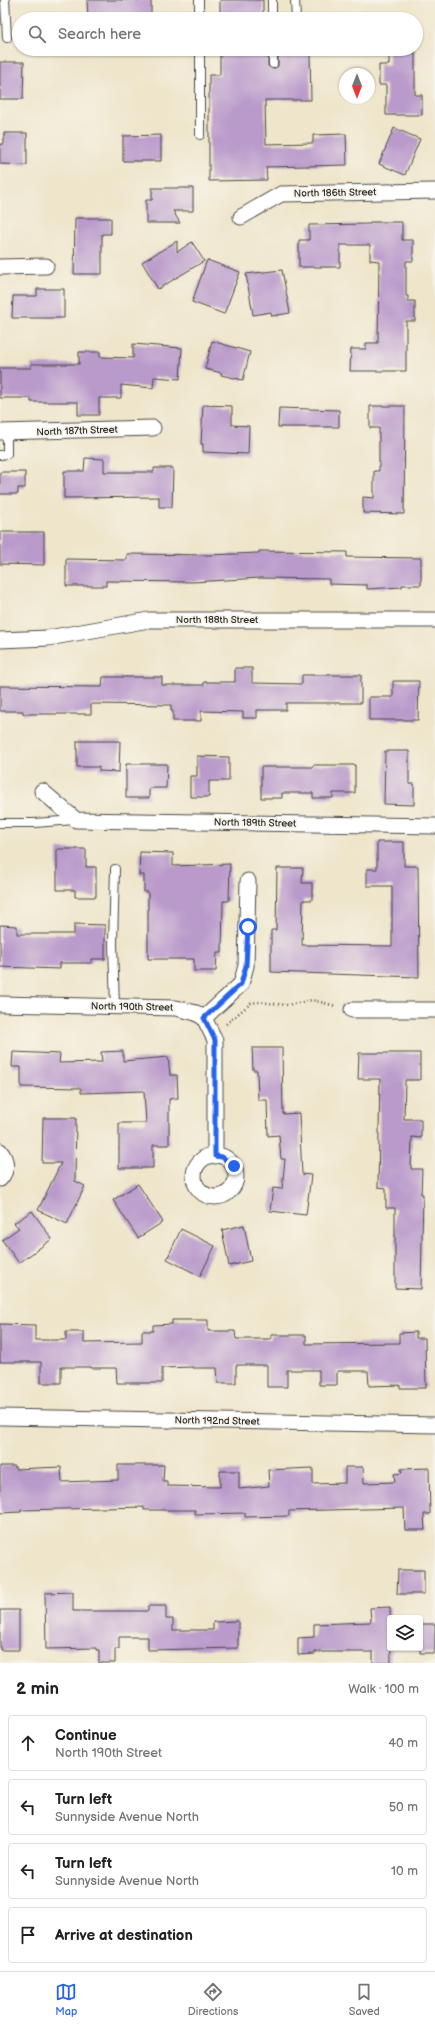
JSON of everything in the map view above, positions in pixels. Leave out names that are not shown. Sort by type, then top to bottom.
[{"type":"street","name":"North 186th Street","points":[[241,217],[281,194],[435,191]]},
{"type":"street","points":[[0,267],[46,266]]},
{"type":"street","name":"North 187th Street","points":[[3,432],[153,428]]},
{"type":"street","name":"North 188th Street","points":[[0,640],[48,638],[149,620],[435,620]]},
{"type":"street","points":[[42,791],[76,820]]},
{"type":"street","name":"North 189th Street","points":[[76,820],[435,826]]},
{"type":"street","points":[[215,1156],[215,1040],[204,1018],[241,984],[246,966],[248,881]]},
{"type":"street","name":"North 190th Street","points":[[0,1004],[176,1008],[196,1013],[204,1018]]},
{"type":"street","points":[[352,1010],[435,1010]]},
{"type":"street","points":[[0,1150],[6,1164],[5,1172],[0,1179]]},
{"type":"street","name":"North 192nd Street","points":[[0,1417],[435,1425]]},
{"type":"lane","points":[[5,0],[7,38]]},
{"type":"lane","points":[[199,0],[199,12]]},
{"type":"lane","points":[[272,0],[272,12]]},
{"type":"lane","points":[[295,0],[296,12]]},
{"type":"lane","points":[[200,56],[200,135]]},
{"type":"lane","points":[[273,56],[273,64]]},
{"type":"lane","points":[[0,454],[7,454],[3,432]]},
{"type":"lane","name":"North 189th Street","points":[[0,823],[34,823],[76,820]]},
{"type":"lane","points":[[114,869],[114,1007]]},
{"type":"path","points":[[204,1018],[223,1027],[251,1003],[258,1002],[288,1005],[312,1000],[352,1010]]},
{"type":"building","points":[[87,0],[151,0],[151,12],[88,12]]},
{"type":"building","points":[[220,0],[263,0],[263,12],[220,12]]},
{"type":"building","points":[[220,56],[268,56],[268,66],[273,69],[278,66],[278,56],[310,56],[311,100],[265,100],[266,144],[313,143],[313,135],[346,134],[347,165],[266,167],[267,180],[209,181],[209,75],[220,75]]},
{"type":"building","points":[[389,56],[415,56],[415,95],[422,95],[422,115],[386,115],[386,85],[379,85],[379,65],[389,65]]},
{"type":"building","points":[[0,62],[24,62],[23,99],[0,99]]},
{"type":"building","points":[[394,128],[420,139],[405,175],[379,164]]},
{"type":"building","points":[[4,133],[27,133],[27,165],[0,164],[0,144],[4,144]]},
{"type":"building","points":[[161,135],[161,161],[123,161],[123,136]]},
{"type":"building","points":[[152,188],[193,188],[193,211],[173,211],[180,223],[146,223],[146,200],[152,200]]},
{"type":"building","points":[[75,218],[111,218],[111,234],[102,234],[102,274],[74,274]]},
{"type":"building","points":[[370,222],[402,222],[402,240],[413,240],[413,261],[406,261],[406,296],[408,296],[408,301],[415,301],[415,321],[406,321],[406,371],[350,371],[351,349],[366,349],[366,343],[378,343],[379,261],[370,260],[370,245],[340,245],[340,267],[299,267],[299,240],[309,240],[309,225],[370,224]]},
{"type":"building","points":[[177,241],[177,252],[192,242],[204,261],[158,289],[142,262]]},
{"type":"building","points":[[207,260],[240,272],[224,314],[192,302]]},
{"type":"building","points":[[282,270],[290,313],[272,316],[271,312],[253,315],[246,274]]},
{"type":"building","points":[[37,289],[64,289],[64,318],[12,318],[13,296],[37,296]]},
{"type":"building","points":[[212,341],[250,352],[243,380],[221,375],[222,373],[205,369]]},
{"type":"building","points":[[133,344],[182,348],[180,379],[154,377],[153,388],[121,385],[121,398],[99,398],[99,415],[78,415],[78,402],[31,402],[31,398],[0,398],[0,368],[31,368],[31,364],[79,364],[79,352],[100,352],[100,357],[133,358]]},
{"type":"building","points":[[203,405],[232,406],[232,425],[249,426],[248,454],[203,452],[203,444],[201,444]]},
{"type":"building","points":[[370,406],[405,406],[404,514],[363,513],[363,497],[374,498],[374,471],[379,471],[379,428],[370,428]]},
{"type":"building","points":[[279,408],[339,410],[339,427],[278,427]]},
{"type":"building","points":[[85,458],[104,459],[104,472],[154,472],[154,468],[173,468],[172,507],[159,507],[159,497],[64,498],[64,471],[84,471]]},
{"type":"building","points":[[0,472],[25,472],[25,488],[18,488],[18,494],[0,494]]},
{"type":"building","points":[[0,532],[44,532],[44,565],[0,564]]},
{"type":"building","points":[[259,551],[347,552],[347,557],[421,558],[421,585],[402,585],[402,587],[367,589],[367,585],[329,584],[329,579],[260,578],[193,582],[106,581],[106,586],[66,586],[66,559],[127,560],[127,554],[209,555],[259,553]]},
{"type":"building","points":[[235,668],[252,668],[252,683],[302,684],[302,675],[361,675],[361,703],[286,703],[286,710],[257,710],[257,718],[243,718],[243,712],[201,711],[201,721],[173,721],[173,711],[171,711],[171,705],[91,704],[91,714],[23,714],[23,711],[0,711],[0,686],[102,687],[103,677],[162,677],[162,685],[204,685],[204,682],[235,682]]},
{"type":"building","points":[[393,681],[419,681],[418,720],[369,720],[369,697],[393,697]]},
{"type":"building","points":[[77,741],[120,741],[119,772],[99,771],[99,767],[77,767]]},
{"type":"building","points":[[385,751],[409,751],[409,784],[414,784],[414,805],[384,804]]},
{"type":"building","points":[[197,756],[229,757],[229,781],[209,781],[209,797],[190,797],[190,776],[197,776]]},
{"type":"building","points":[[126,764],[167,764],[166,788],[149,788],[149,798],[126,798]]},
{"type":"building","points":[[313,765],[355,765],[355,793],[333,793],[333,798],[313,798],[313,793],[282,793],[282,798],[261,798],[261,767],[313,767]]},
{"type":"building","points":[[377,842],[404,842],[404,866],[418,866],[419,977],[271,972],[271,930],[276,930],[277,868],[303,868],[302,883],[312,883],[312,900],[303,900],[302,945],[392,946],[392,886],[367,886],[367,869],[377,869]]},
{"type":"building","points":[[57,849],[86,849],[86,867],[96,867],[96,897],[75,897],[75,890],[57,890]]},
{"type":"building","points":[[140,852],[173,853],[173,866],[230,864],[229,901],[223,901],[222,953],[217,953],[216,971],[194,971],[194,959],[148,959],[148,892],[144,892],[144,875],[139,875]]},
{"type":"building","points":[[74,924],[105,925],[105,959],[92,959],[92,963],[60,963],[60,969],[0,967],[0,925],[17,926],[17,934],[74,934]]},
{"type":"building","points":[[252,1048],[282,1048],[283,1114],[299,1113],[302,1174],[311,1175],[306,1215],[270,1211],[273,1188],[282,1189],[285,1159],[281,1159],[279,1135],[268,1136],[267,1100],[258,1100],[257,1070],[253,1070]]},
{"type":"building","points":[[123,1051],[123,1061],[168,1057],[170,1075],[177,1075],[178,1098],[169,1099],[169,1145],[153,1145],[153,1168],[119,1168],[119,1123],[146,1123],[144,1091],[81,1093],[81,1088],[21,1087],[21,1067],[12,1067],[13,1052],[60,1054],[59,1063],[102,1062],[101,1052]]},
{"type":"building","points":[[359,1053],[420,1053],[420,1080],[405,1080],[404,1119],[421,1119],[421,1138],[412,1137],[411,1169],[422,1169],[421,1194],[423,1194],[421,1289],[395,1288],[395,1208],[386,1208],[386,1188],[378,1187],[380,1079],[358,1079]]},
{"type":"building","points":[[43,1118],[76,1118],[75,1181],[85,1186],[67,1224],[38,1210],[61,1163],[42,1163]]},
{"type":"building","points":[[138,1184],[163,1222],[138,1238],[113,1200]]},
{"type":"building","points":[[32,1211],[52,1239],[19,1263],[2,1240],[19,1228],[14,1223]]},
{"type":"building","points":[[244,1225],[251,1261],[229,1266],[222,1230]]},
{"type":"building","points":[[181,1229],[215,1246],[200,1276],[167,1259]]},
{"type":"building","points":[[172,1320],[208,1320],[208,1331],[235,1331],[236,1339],[271,1339],[271,1335],[306,1335],[306,1344],[399,1343],[399,1333],[416,1332],[416,1338],[425,1338],[426,1388],[400,1388],[400,1385],[369,1386],[368,1371],[337,1371],[337,1385],[319,1385],[319,1370],[287,1370],[287,1387],[267,1387],[267,1365],[236,1365],[236,1383],[218,1383],[217,1368],[162,1368],[162,1383],[117,1383],[116,1368],[61,1367],[61,1383],[41,1383],[41,1362],[0,1362],[0,1324],[35,1325],[35,1340],[66,1340],[66,1332],[84,1332],[84,1343],[142,1342],[142,1331],[153,1331],[153,1325],[172,1324]]},
{"type":"building","points":[[118,1465],[164,1465],[163,1481],[167,1481],[167,1486],[220,1487],[220,1471],[239,1471],[239,1489],[269,1486],[268,1470],[313,1468],[313,1484],[345,1483],[345,1467],[363,1467],[364,1483],[395,1482],[394,1474],[402,1473],[401,1469],[429,1468],[430,1514],[424,1514],[425,1530],[405,1530],[404,1508],[289,1511],[289,1516],[245,1517],[245,1513],[195,1514],[195,1510],[144,1510],[144,1507],[21,1510],[21,1512],[0,1513],[0,1466],[15,1466],[15,1469],[61,1467],[62,1482],[118,1480]]},
{"type":"building","points":[[398,1570],[424,1570],[424,1594],[397,1594]]},
{"type":"building","points":[[73,1592],[73,1611],[148,1611],[148,1606],[166,1606],[166,1619],[173,1619],[173,1630],[213,1630],[213,1622],[238,1621],[238,1648],[148,1650],[148,1637],[119,1637],[119,1649],[115,1649],[115,1663],[99,1663],[99,1650],[96,1650],[96,1648],[46,1649],[45,1593]]},
{"type":"building","points":[[390,1607],[390,1615],[387,1615],[387,1651],[391,1651],[391,1663],[373,1663],[373,1652],[315,1652],[315,1654],[298,1655],[298,1638],[314,1637],[314,1624],[371,1622],[370,1608]]},
{"type":"building","points":[[0,1610],[19,1610],[19,1650],[0,1650]]},
{"type":"building","points":[[423,1624],[435,1624],[435,1653],[420,1653],[420,1651],[423,1651]]},
{"type":"route","points":[[234,1166],[229,1160],[215,1156],[215,1040],[204,1018],[241,984],[246,966],[248,927]]}]
